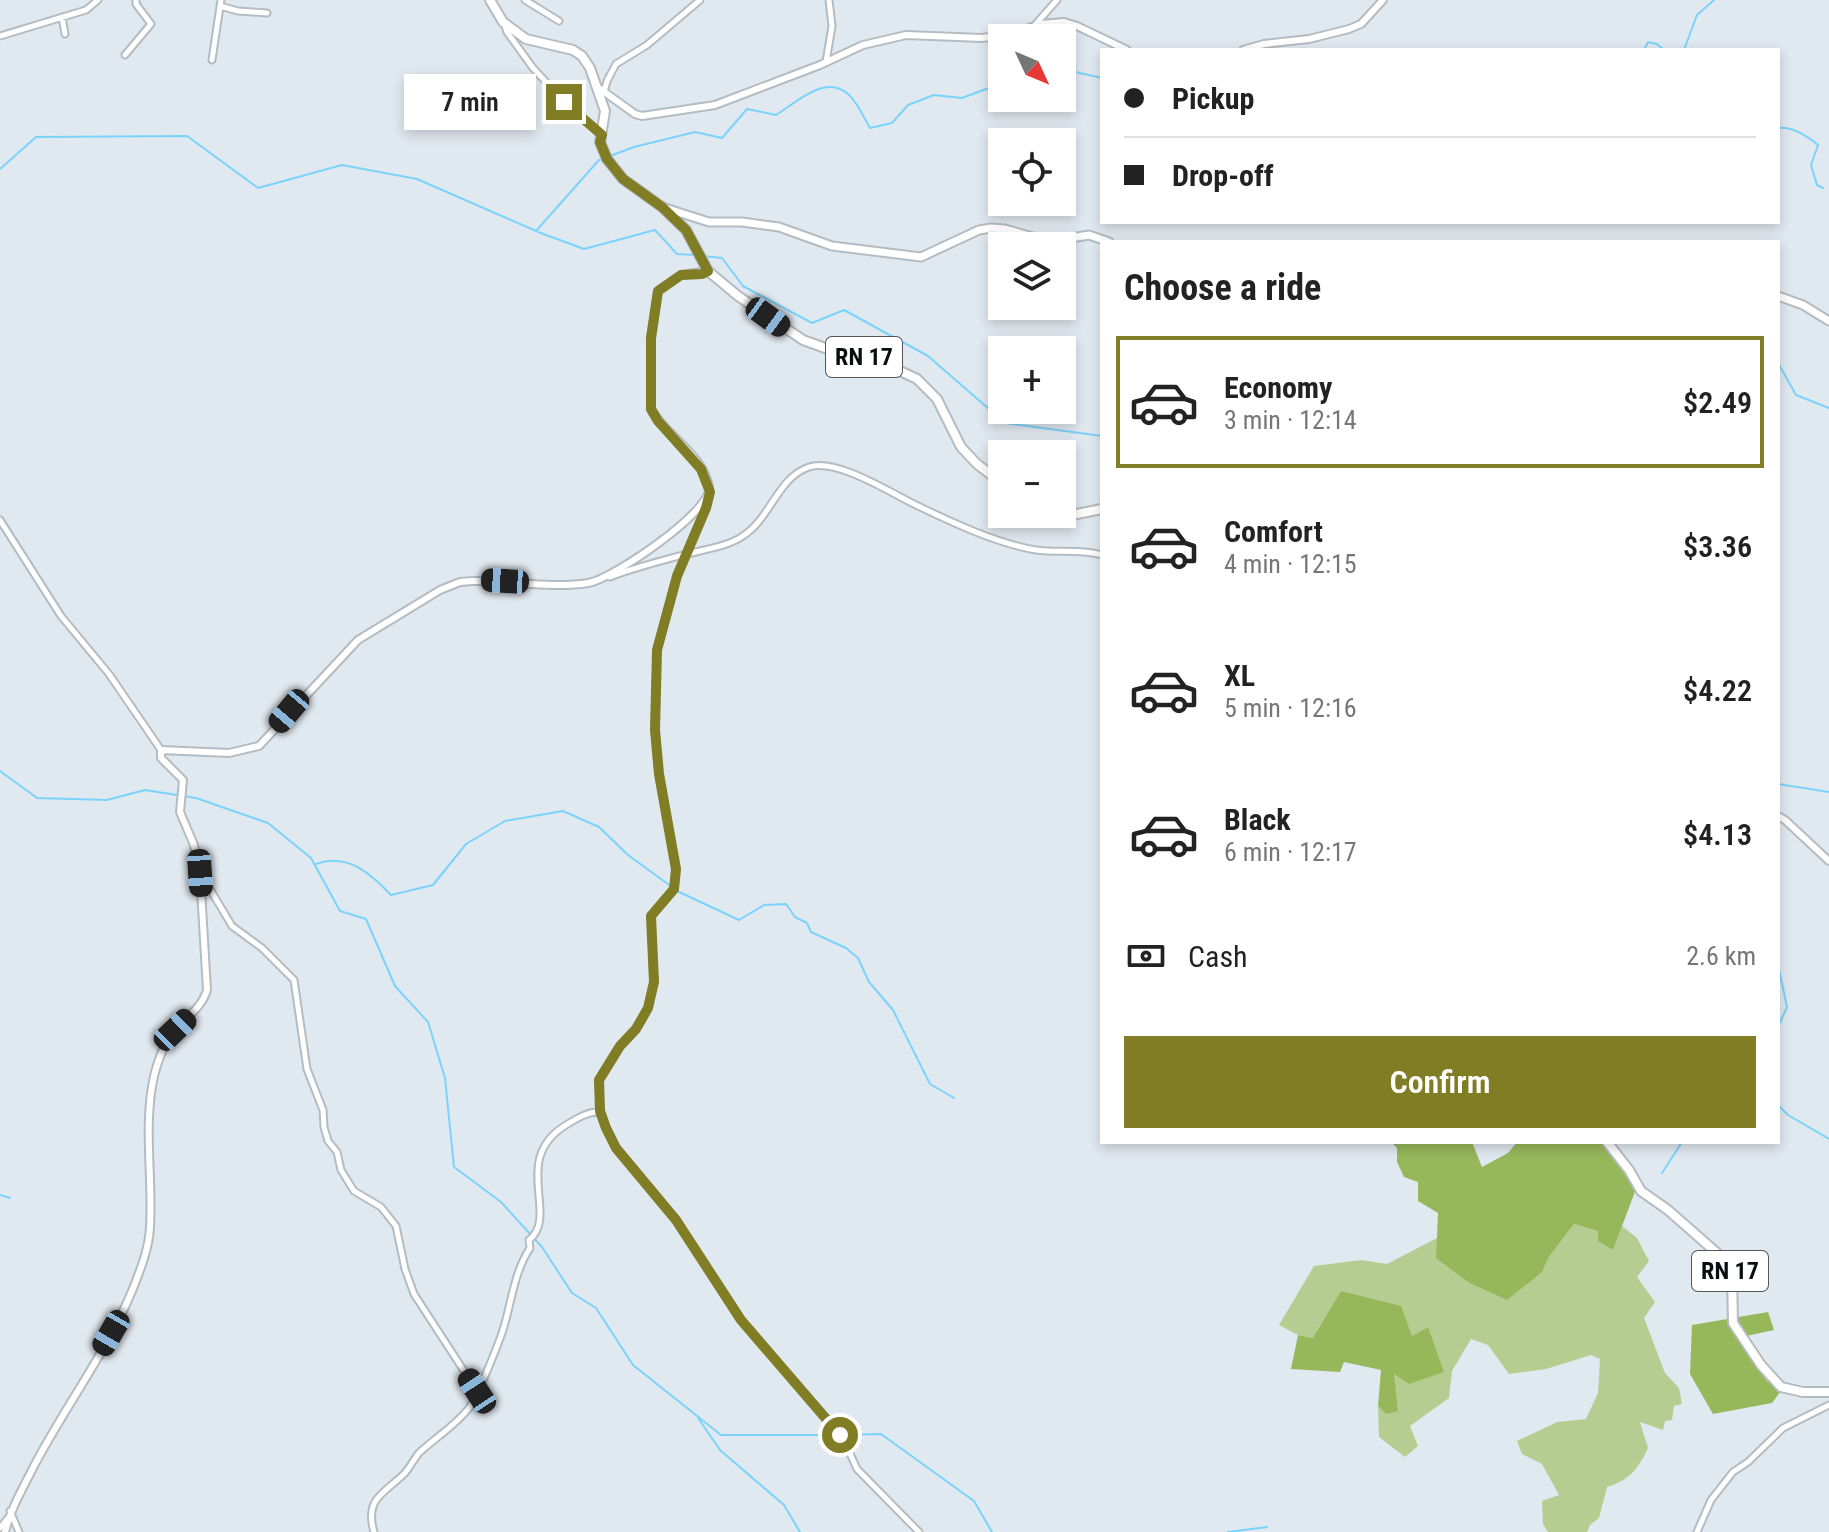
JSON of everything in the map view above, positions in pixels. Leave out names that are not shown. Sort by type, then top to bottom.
[{"type":"main road","name":"RN 17","points":[[490,0],[503,22],[526,39],[573,50],[582,56],[600,89],[605,111],[600,142],[606,155],[623,179],[662,207],[686,230],[708,271],[738,296],[803,340],[839,353],[879,361],[917,379],[937,399],[961,447],[988,472]]},
{"type":"main road","points":[[662,207],[709,222],[763,228],[921,257],[979,230],[991,228],[1040,239],[1059,240],[1089,235],[1103,240]]},
{"type":"main road","points":[[1780,297],[1803,305],[1829,321]]},
{"type":"main road","points":[[1076,514],[1100,509]]},
{"type":"main road","name":"RN 17","points":[[1609,1144],[1641,1191],[1668,1210],[1726,1261],[1732,1275],[1733,1323],[1761,1365],[1781,1387],[1803,1392],[1829,1392]]},
{"type":"street","points":[[0,36],[86,10],[98,0]]},
{"type":"street","points":[[125,55],[151,24],[136,0]]},
{"type":"street","points":[[525,0],[559,21]]},
{"type":"street","points":[[700,0],[647,45],[616,64],[600,89],[635,114],[660,113],[728,100],[863,45],[900,36],[988,37]]},
{"type":"street","points":[[826,62],[832,26],[829,0]]},
{"type":"street","points":[[1036,24],[1057,0]]},
{"type":"street","points":[[1250,48],[1349,29],[1361,24],[1383,0]]},
{"type":"street","points":[[212,60],[220,3],[238,11],[267,13]]},
{"type":"street","points":[[62,17],[65,34]]},
{"type":"street","points":[[503,22],[533,68],[573,111],[602,135]]},
{"type":"street","points":[[1076,26],[1123,48]]},
{"type":"street","points":[[600,580],[680,528],[706,499],[710,489],[694,459],[658,421],[651,409],[650,397],[652,321],[658,291],[681,275],[708,271]]},
{"type":"street","points":[[161,750],[229,753],[259,746],[358,640],[399,613],[460,582],[584,584],[632,568],[718,547],[743,537],[763,517],[779,491],[794,476],[810,467],[825,465],[864,479],[945,519],[1033,550],[1100,555]]},
{"type":"street","points":[[706,499],[706,508],[677,576],[657,650],[655,690],[659,774],[676,869],[674,889],[651,916],[654,982],[648,1008],[599,1080],[600,1111],[616,1148],[676,1220],[741,1320],[843,1438],[857,1469],[919,1532]]},
{"type":"street","points":[[0,520],[61,616],[100,661],[161,750],[161,758],[183,780],[180,812],[194,845],[200,873],[207,990],[201,1005],[175,1030],[161,1054],[154,1077],[149,1118],[150,1229],[131,1292],[111,1333],[0,1528]]},
{"type":"street","points":[[1780,817],[1829,861]]},
{"type":"street","points":[[200,873],[232,926],[262,948],[294,980],[307,1069],[323,1110],[328,1141],[337,1152],[341,1170],[354,1191],[381,1207],[396,1226],[414,1294],[477,1391]]},
{"type":"street","points":[[374,1532],[370,1516],[375,1500],[405,1472],[417,1455],[469,1408],[477,1391],[505,1324],[509,1300],[523,1258],[530,1248],[529,1240],[536,1234],[541,1217],[537,1188],[538,1160],[555,1131],[584,1113],[600,1111]]},
{"type":"street","points":[[1697,1532],[1711,1500],[1733,1472],[1748,1462],[1783,1428],[1829,1405]]},
{"type":"street","points":[[5,1532],[9,1514]]},
{"type":"street","points":[[9,1514],[19,1532]]},
{"type":"green space","points":[[1393,1144],[1473,1144],[1482,1167],[1508,1153],[1515,1144],[1605,1144],[1636,1189],[1613,1250],[1598,1241],[1598,1231],[1574,1224],[1549,1257],[1542,1272],[1507,1300],[1468,1282],[1436,1258],[1438,1213],[1418,1201],[1418,1182],[1404,1177],[1397,1162],[1397,1148]]},
{"type":"green space","points":[[1574,1224],[1599,1231],[1613,1250],[1622,1226],[1637,1238],[1649,1261],[1637,1277],[1655,1302],[1644,1318],[1665,1373],[1679,1388],[1682,1404],[1674,1406],[1672,1420],[1665,1421],[1663,1430],[1640,1422],[1648,1448],[1632,1473],[1607,1487],[1599,1518],[1587,1532],[1548,1532],[1543,1524],[1542,1501],[1559,1495],[1542,1464],[1522,1454],[1517,1441],[1557,1422],[1586,1419],[1598,1393],[1600,1359],[1591,1355],[1546,1369],[1509,1374],[1488,1345],[1471,1339],[1452,1371],[1449,1398],[1410,1426],[1418,1446],[1405,1457],[1379,1437],[1378,1406],[1386,1414],[1394,1373],[1428,1327],[1412,1336],[1313,1338],[1298,1335],[1279,1325],[1314,1266],[1361,1260],[1387,1264],[1437,1238],[1437,1258],[1542,1272],[1549,1257]]},
{"type":"green space","points":[[1341,1291],[1401,1306],[1412,1336],[1428,1327],[1444,1372],[1409,1384],[1394,1374],[1398,1411],[1386,1414],[1378,1406],[1381,1370],[1344,1362],[1340,1372],[1291,1369],[1298,1335],[1313,1338]]},
{"type":"green space","points":[[1768,1312],[1774,1330],[1737,1338],[1767,1381],[1781,1391],[1772,1403],[1713,1414],[1690,1374],[1692,1325]]},
{"type":"waterway","points":[[1685,48],[1697,15],[1714,0]]},
{"type":"waterway","points":[[1645,48],[1648,42],[1662,48]]},
{"type":"waterway","points":[[1076,72],[1100,78]]},
{"type":"waterway","points":[[610,156],[695,132],[722,138],[747,109],[776,115],[821,88],[840,89],[849,95],[870,128],[892,123],[908,105],[934,95],[962,98],[988,88]]},
{"type":"waterway","points":[[1780,128],[1794,130],[1818,145],[1811,165],[1817,185],[1823,188]]},
{"type":"waterway","points":[[0,169],[36,137],[187,136],[258,188],[342,165],[417,179],[536,231],[604,158]]},
{"type":"waterway","points":[[538,232],[584,249],[655,230],[677,254],[696,255]]},
{"type":"waterway","points":[[703,256],[722,258],[743,286],[812,323],[844,310],[928,356],[1005,423],[1100,436]]},
{"type":"waterway","points":[[1780,367],[1796,395],[1829,408]]},
{"type":"waterway","points":[[0,771],[37,798],[107,800],[145,790],[196,798],[268,823],[311,858],[340,911],[366,919],[395,986],[428,1022],[445,1078],[454,1167],[501,1202],[542,1247],[572,1293],[596,1308],[633,1365],[721,1435],[838,1435]]},
{"type":"waterway","points":[[1780,784],[1829,792]]},
{"type":"waterway","points":[[316,864],[338,861],[358,867],[391,895],[433,885],[466,844],[505,821],[563,811],[599,827],[628,855],[672,887]]},
{"type":"waterway","points":[[677,891],[739,920],[764,905],[786,904],[795,917],[807,923],[811,932],[846,948],[858,958],[869,982],[893,1010],[930,1084],[954,1098]]},
{"type":"waterway","points":[[1780,974],[1787,1007],[1780,1023]]},
{"type":"waterway","points":[[1780,1107],[1829,1139]]},
{"type":"waterway","points":[[1662,1173],[1681,1144]]},
{"type":"waterway","points":[[0,1195],[10,1198]]},
{"type":"waterway","points":[[698,1418],[720,1450],[784,1505],[800,1532]]},
{"type":"waterway","points":[[844,1435],[881,1434],[974,1501],[992,1532]]},
{"type":"waterway","points":[[1228,1532],[1267,1527]]},
{"type":"route","points":[[564,102],[602,135],[600,142],[607,159],[623,179],[662,207],[686,230],[708,271],[681,275],[668,282],[658,291],[653,310],[651,409],[658,421],[694,459],[706,477],[710,492],[677,576],[657,650],[655,730],[659,774],[676,869],[674,889],[651,916],[654,982],[648,1008],[599,1080],[600,1111],[616,1148],[676,1220],[741,1320],[840,1435]]}]
